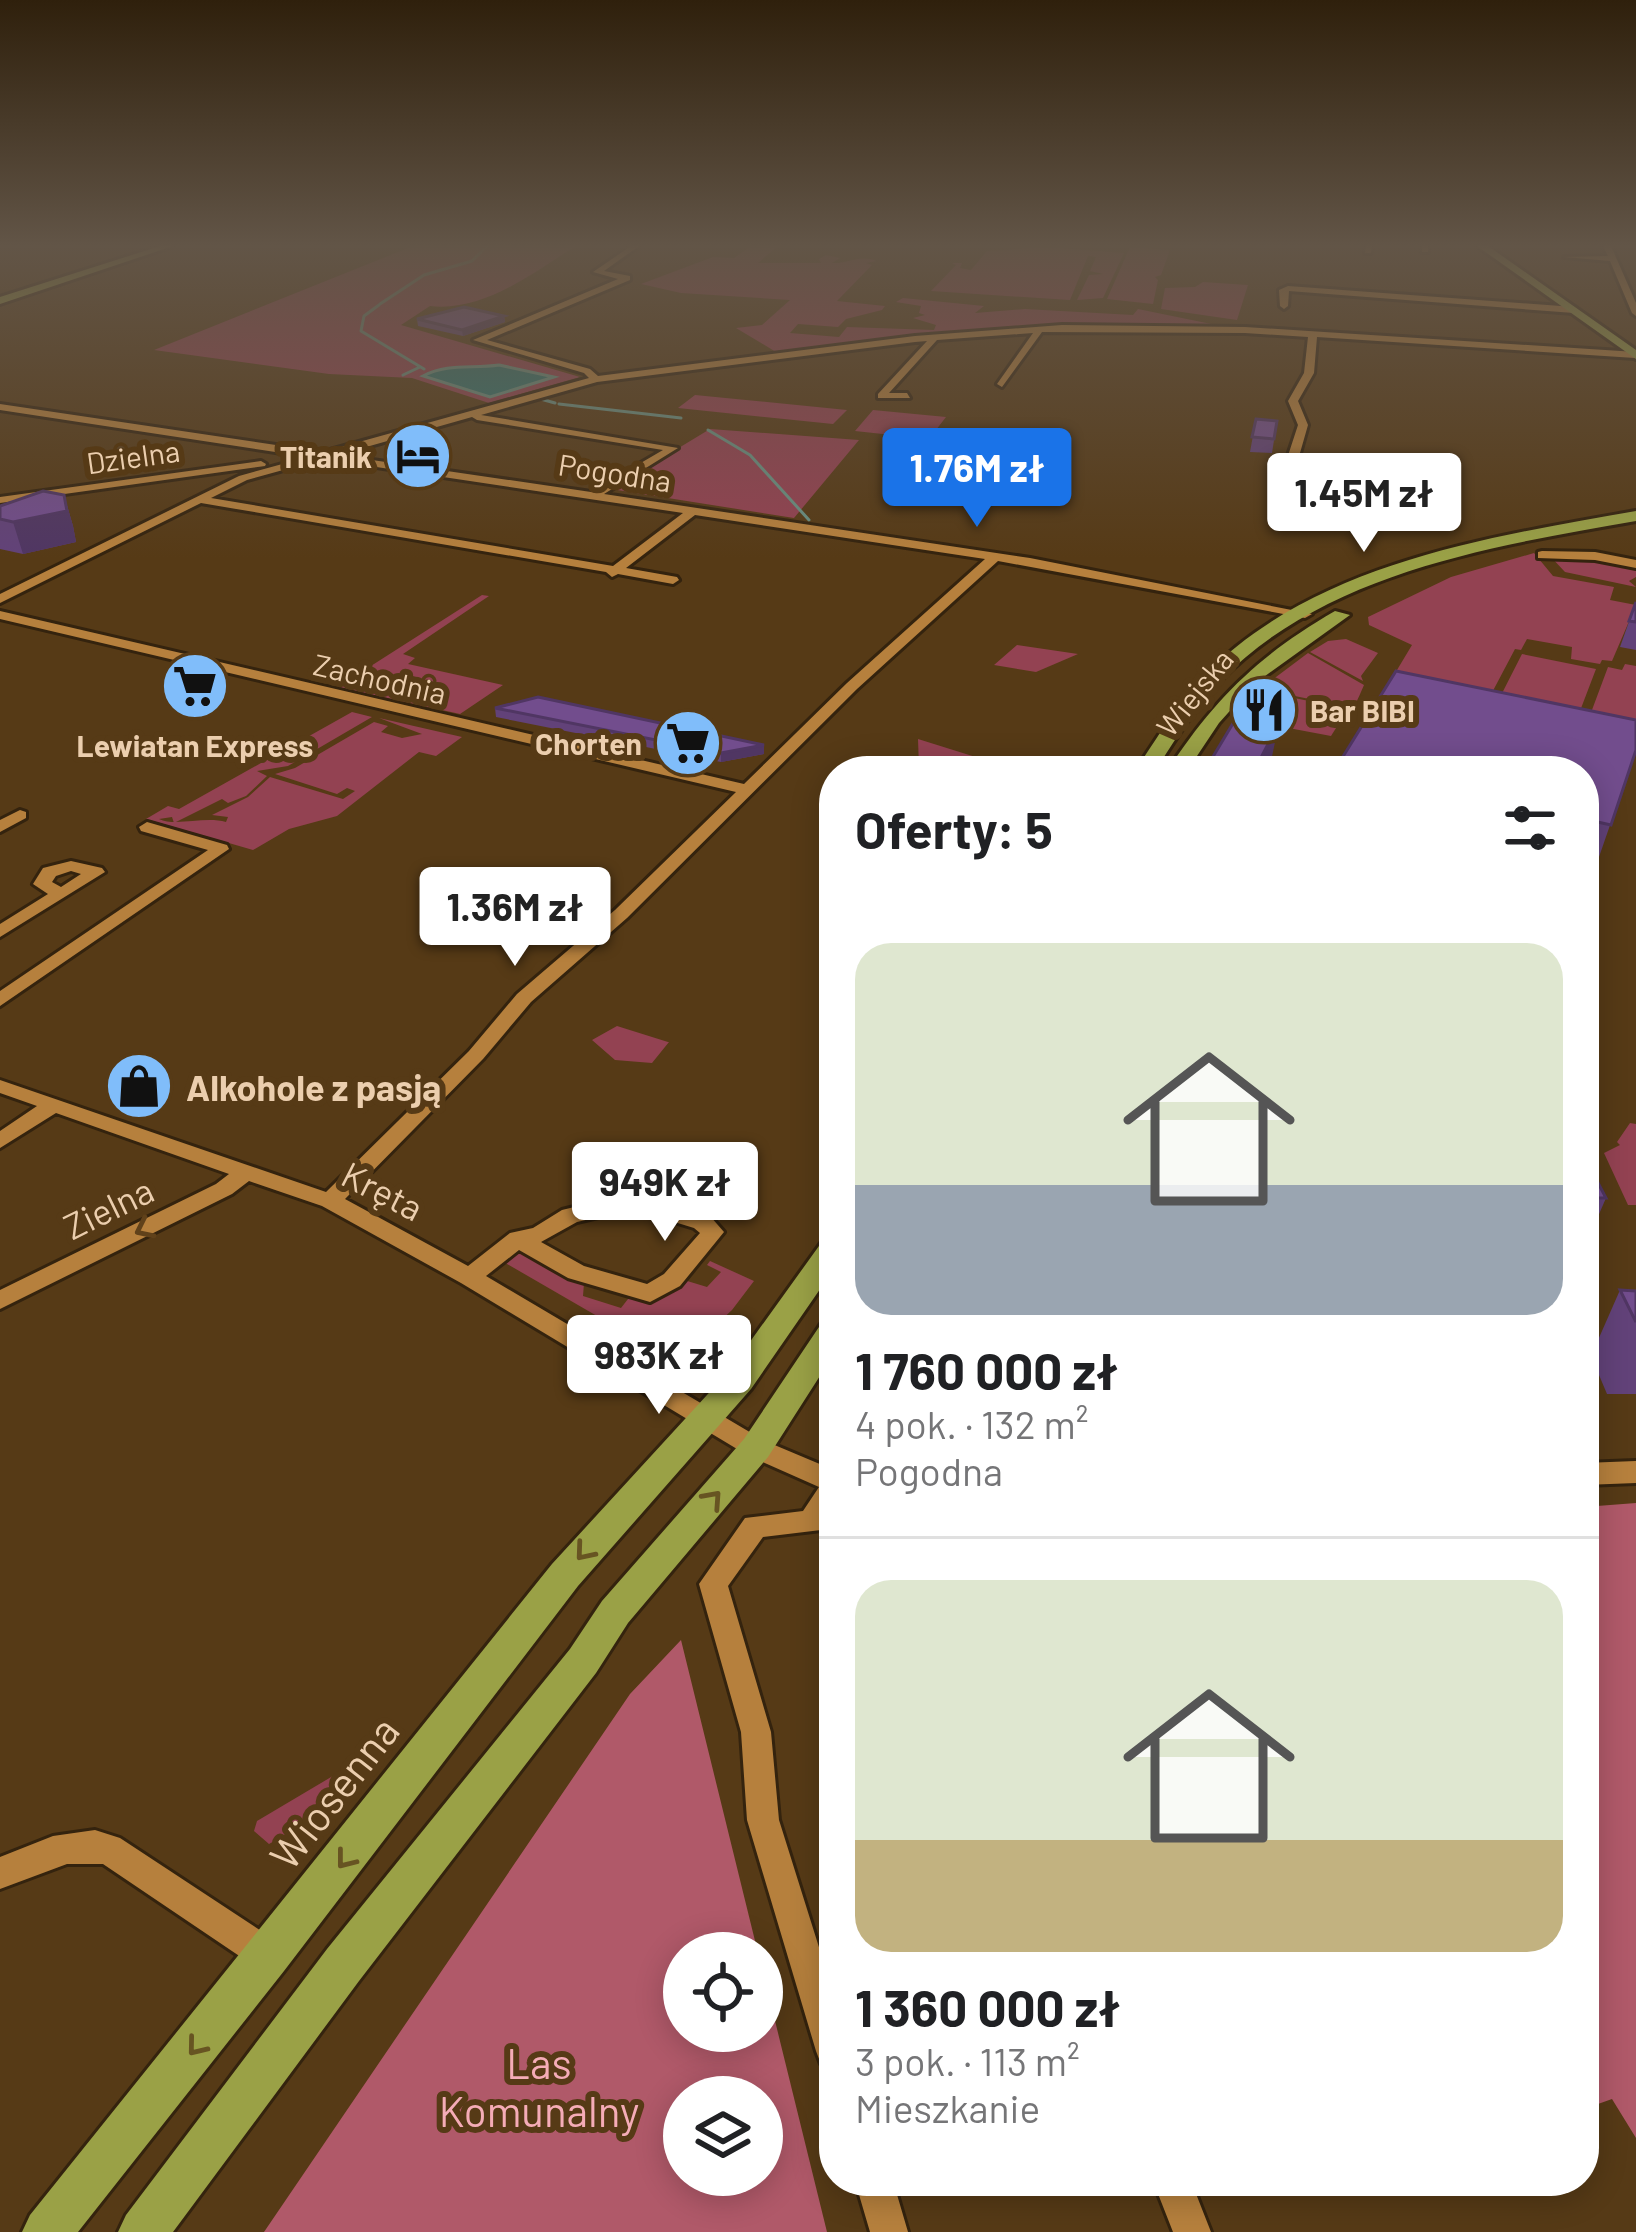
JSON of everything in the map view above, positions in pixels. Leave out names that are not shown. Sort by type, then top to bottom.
[{"type":"main road","name":"Wiejska","points":[[1155,756],[1195,697],[1260,640],[1359,585],[1449,553],[1636,516]]},
{"type":"main road","name":"Wiejska","points":[[1187,756],[1211,717],[1250,673],[1395,586],[1462,560],[1556,539],[1636,529]]},
{"type":"main road","points":[[1305,614],[1330,621]]},
{"type":"main road","points":[[706,1419],[819,1268]]},
{"type":"main road","points":[[786,1318],[819,1329]]},
{"type":"main road","points":[[143,2232],[343,1965],[584,1661],[615,1612],[757,1448],[819,1353]]},
{"type":"main road","name":"Wiosenna","points":[[47,2232],[565,1575],[706,1419]]},
{"type":"street","points":[[514,350],[587,371],[596,379]]},
{"type":"street","points":[[0,599],[272,469],[596,379],[829,350]]},
{"type":"street","points":[[907,396],[881,396],[923,350]]},
{"type":"street","points":[[1002,384],[1025,350]]},
{"type":"street","points":[[1288,474],[1304,425],[1293,401],[1309,373],[1311,350]]},
{"type":"street","name":"Pogodna","points":[[0,406],[995,557],[1305,614]]},
{"type":"street","points":[[471,416],[673,448],[593,496]]},
{"type":"street","name":"Dzielna","points":[[0,500],[254,464],[272,469]]},
{"type":"street","points":[[202,500],[673,580]]},
{"type":"street","points":[[612,573],[693,511]]},
{"type":"street","points":[[1542,555],[1595,556],[1636,564]]},
{"type":"street","points":[[330,1201],[476,1055],[524,998],[580,952],[918,623],[995,557]]},
{"type":"street","points":[[1221,597],[1256,620],[1260,640]]},
{"type":"street","name":"Zachodnia","points":[[0,615],[749,790]]},
{"type":"street","points":[[0,827],[20,815]]},
{"type":"street","points":[[0,1000],[221,849],[147,827]]},
{"type":"street","points":[[0,932],[62,894]]},
{"type":"street","name":"Kręta","points":[[0,1086],[330,1201],[470,1277],[706,1419]]},
{"type":"street","points":[[0,1141],[53,1105]]},
{"type":"street","name":"Zielna","points":[[0,1300],[224,1190],[245,1173]]},
{"type":"street","points":[[470,1277],[518,1239],[540,1234],[570,1216],[632,1201],[702,1222],[713,1232],[672,1280],[650,1293],[576,1272],[518,1239]]},
{"type":"street","points":[[706,1419],[819,1477]]},
{"type":"street","points":[[1599,1473],[1636,1472]]},
{"type":"street","points":[[819,1510],[812,1522],[755,1526],[713,1584],[756,1732],[764,1820],[819,2002]]},
{"type":"street","points":[[0,1874],[67,1847],[109,1849],[269,1956]]},
{"type":"street","points":[[878,2196],[889,2232]]},
{"type":"street","points":[[1178,2196],[1192,2232]]},
{"type":"shaded area","points":[[155,350],[488,350],[580,377],[489,403],[412,378],[329,374]]},
{"type":"shaded area","points":[[695,395],[847,410],[833,424],[678,408]]},
{"type":"shaded area","points":[[873,410],[946,417],[929,439],[855,431]]},
{"type":"shaded area","points":[[710,429],[859,440],[794,518],[611,489]]},
{"type":"shaded area","points":[[1534,553],[1553,576],[1614,587],[1610,600],[1636,605],[1612,661],[1571,659],[1572,647],[1527,639],[1521,650],[1515,649],[1486,704],[1388,685],[1412,645],[1369,625],[1368,617],[1451,577]]},
{"type":"shaded area","points":[[1550,556],[1636,565],[1636,577],[1629,581],[1636,587],[1565,572]]},
{"type":"shaded area","points":[[482,595],[489,596],[403,654],[415,658],[408,664],[503,685],[460,714],[338,687]]},
{"type":"shaded area","points":[[1346,639],[1378,653],[1361,676],[1363,681],[1310,652],[1328,641]]},
{"type":"shaded area","points":[[1017,645],[1078,654],[1036,672],[994,665]]},
{"type":"shaded area","points":[[1308,653],[1364,685],[1354,708],[1260,689]]},
{"type":"shaded area","points":[[1522,654],[1596,669],[1575,724],[1495,707]]},
{"type":"shaded area","points":[[1625,664],[1636,666],[1636,741],[1586,726],[1608,667],[1622,670]]},
{"type":"shaded area","points":[[1256,690],[1348,709],[1331,736],[1256,722],[1257,717],[1285,722],[1291,711],[1247,695]]},
{"type":"shaded area","points":[[352,712],[372,717],[288,766],[257,771],[267,776],[246,796],[228,803],[222,799],[176,822],[226,822],[228,817],[212,815],[248,797],[270,777],[343,799],[355,791],[347,788],[337,794],[275,774],[295,768],[374,722],[388,726],[381,732],[402,738],[422,734],[379,718],[462,737],[436,756],[419,752],[337,816],[289,829],[253,850],[146,819],[168,806],[179,809]]},
{"type":"shaded area","points":[[918,739],[972,756],[919,756]]},
{"type":"shaded area","points":[[617,1026],[669,1042],[652,1063],[615,1060],[592,1040]]},
{"type":"shaded area","points":[[1630,1123],[1636,1124],[1636,1205],[1628,1205],[1604,1153],[1620,1145],[1617,1142]]},
{"type":"shaded area","points":[[524,1251],[584,1283],[583,1296],[621,1308],[628,1299],[648,1299],[684,1280],[707,1287],[721,1272],[707,1265],[710,1261],[754,1281],[732,1310],[684,1355],[642,1332],[635,1338],[502,1261]]},
{"type":"shaded area","points":[[348,1767],[354,1772],[312,1820],[269,1844],[254,1831],[257,1821]]},
{"type":"green space","points":[[1636,1503],[1636,2138],[1612,2099],[1599,2104],[1599,1506]]},
{"type":"green space","name":"Las Komunalny","points":[[681,1640],[753,1932],[663,1932],[663,2052],[783,2052],[827,2232],[264,2232],[630,1694]]},
{"type":"water","points":[[499,365],[554,377],[490,397],[423,376],[451,368]]},
{"type":"building","points":[[1256,419],[1277,421],[1274,439],[1252,437]]},
{"type":"building","points":[[43,491],[64,495],[67,511],[13,522],[0,519],[0,506]]},
{"type":"building","points":[[1396,671],[1636,720],[1636,750],[1611,825],[1599,822],[1599,756],[1343,756]]},
{"type":"building","points":[[538,697],[764,745],[721,753],[495,708]]},
{"type":"building","points":[[1238,715],[1279,723],[1262,756],[1213,756]]},
{"type":"building","points":[[1620,1290],[1636,1291],[1636,1322]]},
{"type":"waterway","points":[[393,350],[424,369]]},
{"type":"waterway","points":[[403,375],[420,367]]},
{"type":"waterway","points":[[537,398],[555,403]]},
{"type":"waterway","points":[[559,404],[681,418]]},
{"type":"waterway","points":[[708,430],[750,455],[809,520]]},
{"type":"place","name":"Titanik","points":[[418,456]]},
{"type":"place","name":"Lewiatan Express","points":[[195,686]]},
{"type":"place","name":"Bar BIBI","points":[[1264,710]]},
{"type":"place","name":"Chorten","points":[[688,743]]},
{"type":"place","name":"Alkohole z pasją","points":[[139,1086]]}]
